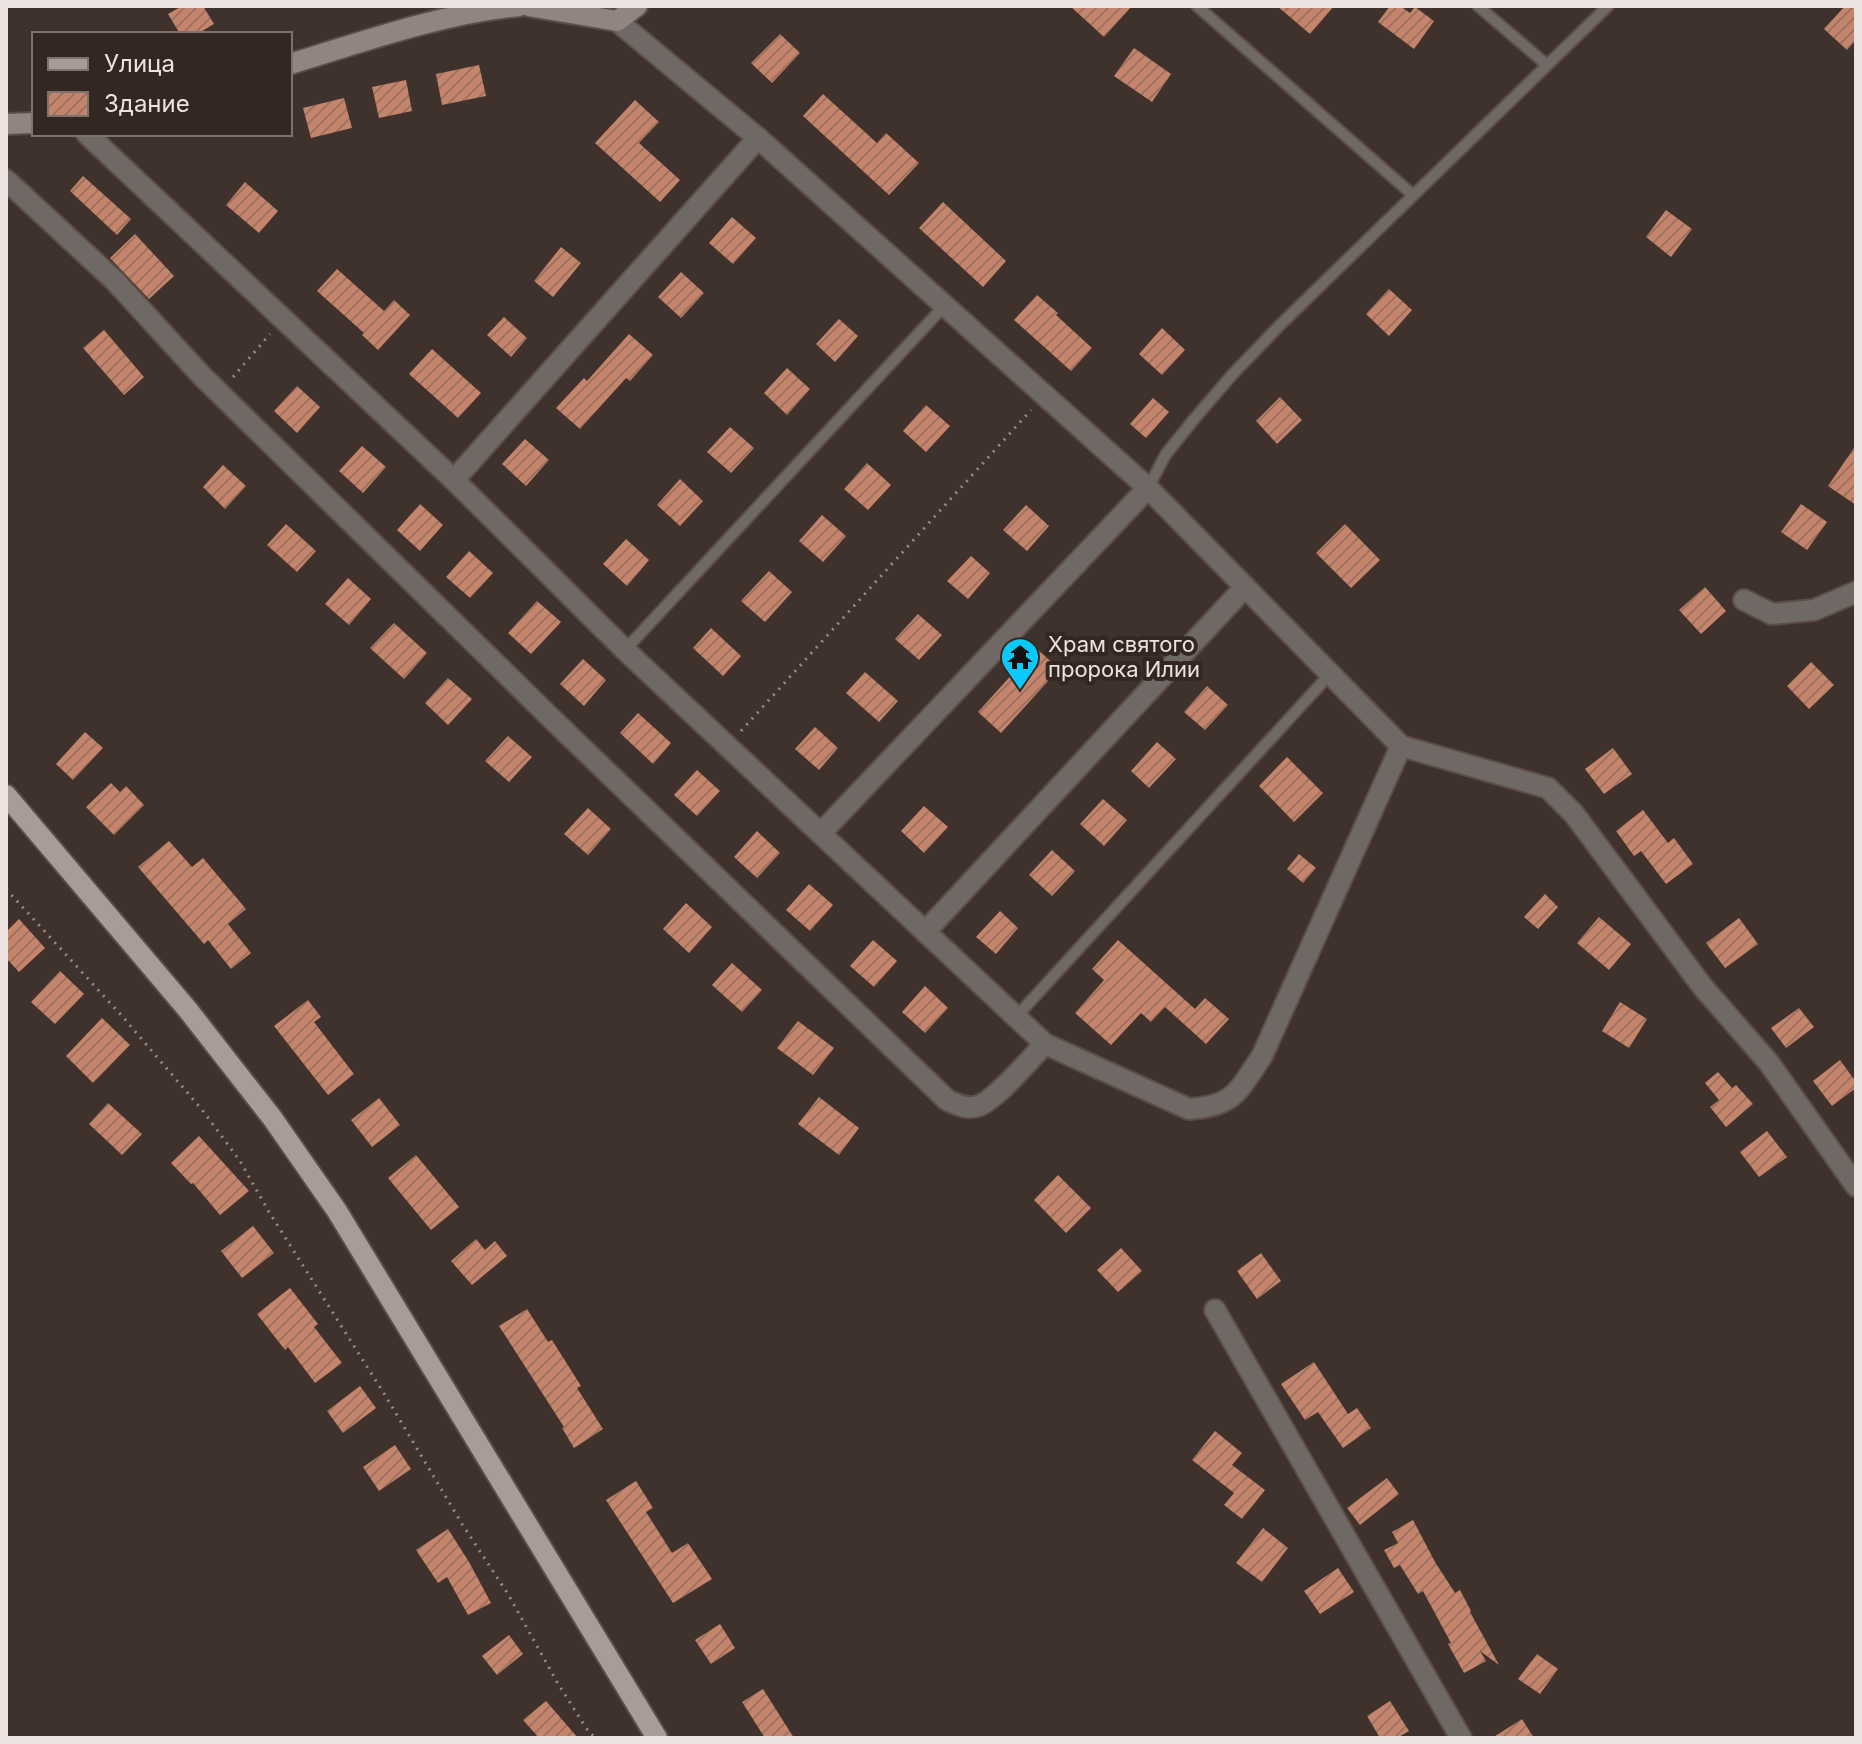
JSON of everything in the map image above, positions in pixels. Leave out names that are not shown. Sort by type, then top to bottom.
[{"type":"main road","points":[[6,795],[188,1010],[273,1119],[321,1188],[657,1738]]},
{"type":"street","points":[[292,63],[377,37],[483,10],[519,6]]},
{"type":"street","points":[[528,6],[617,21],[758,138],[1148,488],[1401,746],[1548,788],[1574,814],[1702,986],[1769,1063],[1856,1186]]},
{"type":"street","points":[[617,21],[637,6]]},
{"type":"street","points":[[6,124],[32,123]]},
{"type":"street","points":[[89,136],[454,480],[625,650],[1045,1044],[1189,1109],[1210,1108],[1234,1096],[1262,1056],[1401,746]]},
{"type":"street","points":[[454,480],[758,138]]},
{"type":"street","points":[[6,180],[115,281],[219,393],[947,1100],[963,1107],[978,1106],[994,1095],[1045,1044]]},
{"type":"street","points":[[821,833],[1148,488]]},
{"type":"street","points":[[925,932],[1245,587]]},
{"type":"street","points":[[1744,600],[1772,614],[1814,610],[1856,592]]},
{"type":"street","points":[[1215,1310],[1461,1738]]},
{"type":"lane","points":[[1197,6],[1413,195]]},
{"type":"lane","points":[[1478,6],[1547,65]]},
{"type":"lane","points":[[1148,488],[1166,454],[1231,376],[1608,6]]},
{"type":"lane","points":[[625,650],[945,305]]},
{"type":"lane","points":[[1016,1017],[1330,674]]},
{"type":"path","points":[[219,393],[283,319]]},
{"type":"path","points":[[727,746],[1045,395]]},
{"type":"path","points":[[6,889],[142,1040],[203,1111],[240,1161],[508,1594],[557,1682],[595,1738]]},
{"type":"building","points":[[182,6],[203,6],[214,24],[200,32],[179,32],[168,14]]},
{"type":"building","points":[[1070,6],[1132,6],[1104,37]]},
{"type":"building","points":[[1277,6],[1334,6],[1310,34]]},
{"type":"building","points":[[1390,6],[1400,6],[1410,13],[1415,7],[1434,21],[1414,49],[1378,22]]},
{"type":"building","points":[[1845,6],[1856,6],[1856,40],[1847,50],[1824,29]]},
{"type":"building","points":[[780,34],[800,53],[772,83],[751,63]]},
{"type":"building","points":[[1134,48],[1171,74],[1152,102],[1114,76]]},
{"type":"building","points":[[479,65],[486,96],[442,105],[436,74]]},
{"type":"building","points":[[406,80],[412,111],[379,118],[372,87]]},
{"type":"building","points":[[823,94],[877,143],[886,133],[919,163],[889,195],[803,116]]},
{"type":"building","points":[[344,98],[352,128],[311,138],[303,108]]},
{"type":"building","points":[[635,100],[659,122],[639,143],[680,180],[660,202],[595,143]]},
{"type":"building","points":[[83,176],[131,219],[117,235],[70,191]]},
{"type":"building","points":[[245,182],[278,211],[259,233],[226,205]]},
{"type":"building","points":[[943,202],[1006,261],[983,287],[919,228]]},
{"type":"building","points":[[1666,210],[1692,229],[1671,257],[1646,237]]},
{"type":"building","points":[[732,217],[756,238],[733,264],[709,243]]},
{"type":"building","points":[[135,234],[174,276],[149,299],[110,258]]},
{"type":"building","points":[[561,247],[581,263],[553,297],[534,281]]},
{"type":"building","points":[[337,269],[384,311],[394,300],[410,315],[378,350],[362,335],[364,333],[317,291]]},
{"type":"building","points":[[681,272],[704,293],[681,318],[658,297]]},
{"type":"building","points":[[1389,289],[1412,310],[1389,336],[1366,314]]},
{"type":"building","points":[[1037,295],[1092,348],[1071,371],[1014,320]]},
{"type":"building","points":[[504,317],[527,338],[511,357],[487,335]]},
{"type":"building","points":[[839,319],[858,336],[835,362],[816,344]]},
{"type":"building","points":[[1162,328],[1185,350],[1162,375],[1139,354]]},
{"type":"building","points":[[104,330],[144,377],[124,395],[83,348]]},
{"type":"building","points":[[629,334],[653,355],[630,381],[626,378],[580,429],[556,408],[584,378],[587,381]]},
{"type":"building","points":[[432,349],[481,393],[458,418],[409,374]]},
{"type":"building","points":[[787,368],[810,389],[787,415],[764,393]]},
{"type":"building","points":[[297,386],[320,407],[297,433],[274,411]]},
{"type":"building","points":[[1280,397],[1302,420],[1277,444],[1256,421]]},
{"type":"building","points":[[1153,398],[1169,412],[1146,438],[1130,424]]},
{"type":"building","points":[[926,405],[950,426],[926,452],[903,431]]},
{"type":"building","points":[[730,427],[754,448],[731,473],[707,452]]},
{"type":"building","points":[[525,439],[549,460],[526,486],[502,464]]},
{"type":"building","points":[[1856,445],[1856,505],[1828,486]]},
{"type":"building","points":[[362,446],[386,467],[363,493],[339,471]]},
{"type":"building","points":[[867,463],[891,485],[868,510],[844,489]]},
{"type":"building","points":[[223,465],[246,486],[225,509],[203,487]]},
{"type":"building","points":[[680,479],[703,501],[680,526],[657,505]]},
{"type":"building","points":[[420,504],[443,525],[420,551],[397,530]]},
{"type":"building","points":[[1801,504],[1827,522],[1807,550],[1781,532]]},
{"type":"building","points":[[1026,505],[1049,526],[1027,551],[1003,530]]},
{"type":"building","points":[[822,515],[846,536],[823,562],[799,541]]},
{"type":"building","points":[[286,524],[316,551],[297,572],[267,545]]},
{"type":"building","points":[[1345,524],[1380,560],[1351,588],[1316,553]]},
{"type":"building","points":[[626,539],[649,560],[627,586],[603,564]]},
{"type":"building","points":[[469,551],[493,573],[470,598],[446,577]]},
{"type":"building","points":[[971,556],[990,573],[968,599],[947,581]]},
{"type":"building","points":[[769,571],[792,592],[765,622],[741,601]]},
{"type":"building","points":[[348,578],[371,599],[349,625],[325,604]]},
{"type":"building","points":[[1705,587],[1726,611],[1701,634],[1679,610]]},
{"type":"building","points":[[537,601],[561,622],[531,654],[508,633]]},
{"type":"building","points":[[918,614],[942,635],[919,660],[895,639]]},
{"type":"building","points":[[394,623],[427,653],[404,679],[370,648]]},
{"type":"building","points":[[711,628],[741,656],[723,676],[693,648]]},
{"type":"building","points":[[1036,648],[1059,669],[1001,733],[978,712]]},
{"type":"building","points":[[583,659],[606,680],[584,706],[560,684]]},
{"type":"building","points":[[1811,662],[1834,685],[1809,709],[1787,686]]},
{"type":"building","points":[[865,672],[898,701],[879,722],[846,693]]},
{"type":"building","points":[[448,678],[472,699],[448,725],[425,703]]},
{"type":"building","points":[[1207,686],[1228,705],[1205,730],[1184,712]]},
{"type":"building","points":[[638,713],[671,743],[653,764],[620,733]]},
{"type":"building","points":[[815,727],[838,748],[819,770],[795,749]]},
{"type":"building","points":[[85,732],[103,748],[73,780],[56,764]]},
{"type":"building","points":[[508,736],[532,757],[509,782],[485,761]]},
{"type":"building","points":[[1157,742],[1176,759],[1149,788],[1131,771]]},
{"type":"building","points":[[1613,748],[1632,774],[1604,794],[1585,769]]},
{"type":"building","points":[[1287,757],[1323,793],[1294,822],[1259,786]]},
{"type":"building","points":[[697,770],[720,791],[697,816],[674,795]]},
{"type":"building","points":[[111,783],[120,792],[126,786],[144,805],[114,835],[86,807]]},
{"type":"building","points":[[1103,799],[1127,820],[1104,846],[1080,824]]},
{"type":"building","points":[[924,806],[948,827],[924,853],[901,831]]},
{"type":"building","points":[[588,808],[611,829],[588,855],[564,834]]},
{"type":"building","points":[[1643,810],[1668,843],[1674,838],[1693,864],[1666,884],[1641,851],[1634,856],[1616,831]]},
{"type":"building","points":[[757,831],[780,853],[757,878],[734,857]]},
{"type":"building","points":[[169,841],[192,867],[203,858],[246,909],[228,924],[251,953],[231,969],[208,940],[204,944],[138,867]]},
{"type":"building","points":[[1052,850],[1075,871],[1052,896],[1029,875]]},
{"type":"building","points":[[1299,854],[1316,868],[1303,883],[1287,869]]},
{"type":"building","points":[[809,884],[833,905],[810,931],[786,910]]},
{"type":"building","points":[[1545,894],[1558,907],[1538,929],[1524,917]]},
{"type":"building","points":[[686,903],[712,927],[689,953],[663,929]]},
{"type":"building","points":[[1000,911],[1018,928],[996,954],[976,937]]},
{"type":"building","points":[[1599,917],[1631,944],[1609,970],[1577,943]]},
{"type":"building","points":[[1739,918],[1758,944],[1725,968],[1706,943]]},
{"type":"building","points":[[19,919],[45,948],[19,972],[6,958],[6,932]]},
{"type":"building","points":[[873,940],[897,961],[874,987],[850,966]]},
{"type":"building","points":[[1118,940],[1195,1009],[1205,998],[1229,1019],[1206,1044],[1165,1007],[1151,1022],[1141,1013],[1111,1045],[1075,1013],[1104,980],[1092,969]]},
{"type":"building","points":[[732,963],[762,990],[742,1012],[712,985]]},
{"type":"building","points":[[60,971],[84,994],[55,1024],[31,1002]]},
{"type":"building","points":[[925,986],[948,1008],[925,1033],[902,1012]]},
{"type":"building","points":[[308,1000],[321,1017],[314,1022],[354,1074],[328,1095],[274,1026]]},
{"type":"building","points":[[1620,1002],[1647,1019],[1629,1048],[1602,1031]]},
{"type":"building","points":[[1799,1008],[1814,1027],[1786,1048],[1771,1028]]},
{"type":"building","points":[[102,1018],[130,1045],[93,1083],[66,1056]]},
{"type":"building","points":[[798,1021],[834,1048],[813,1075],[777,1048]]},
{"type":"building","points":[[1840,1060],[1856,1082],[1856,1088],[1832,1106],[1813,1081]]},
{"type":"building","points":[[1718,1072],[1732,1088],[1736,1085],[1753,1104],[1726,1127],[1710,1107],[1719,1100],[1705,1083]]},
{"type":"building","points":[[819,1097],[859,1128],[839,1155],[798,1124]]},
{"type":"building","points":[[379,1098],[400,1125],[372,1147],[351,1120]]},
{"type":"building","points":[[108,1103],[142,1134],[122,1155],[89,1124]]},
{"type":"building","points":[[1767,1131],[1787,1157],[1759,1177],[1740,1152]]},
{"type":"building","points":[[199,1136],[249,1191],[220,1215],[171,1163]]},
{"type":"building","points":[[416,1155],[459,1207],[431,1230],[388,1178]]},
{"type":"building","points":[[1058,1175],[1091,1208],[1066,1233],[1034,1200]]},
{"type":"building","points":[[253,1226],[274,1253],[242,1278],[221,1251]]},
{"type":"building","points":[[476,1239],[485,1250],[495,1241],[507,1256],[472,1285],[451,1261]]},
{"type":"building","points":[[1121,1248],[1142,1271],[1118,1292],[1097,1270]]},
{"type":"building","points":[[1261,1253],[1281,1281],[1257,1299],[1237,1271]]},
{"type":"building","points":[[290,1288],[318,1324],[314,1327],[342,1363],[315,1383],[288,1347],[285,1350],[257,1314]]},
{"type":"building","points":[[527,1309],[548,1342],[552,1340],[603,1429],[574,1448],[564,1427],[499,1326]]},
{"type":"building","points":[[1314,1362],[1348,1414],[1357,1408],[1371,1428],[1343,1448],[1318,1412],[1305,1420],[1281,1384]]},
{"type":"building","points":[[360,1386],[376,1408],[343,1433],[327,1411]]},
{"type":"building","points":[[1215,1431],[1242,1453],[1232,1465],[1265,1490],[1242,1519],[1224,1505],[1234,1493],[1192,1460]]},
{"type":"building","points":[[395,1445],[411,1469],[379,1491],[363,1467]]},
{"type":"building","points":[[1387,1478],[1399,1494],[1360,1525],[1347,1508]]},
{"type":"building","points":[[636,1481],[653,1508],[646,1512],[672,1553],[688,1543],[712,1579],[673,1603],[606,1500]]},
{"type":"building","points":[[1413,1520],[1455,1593],[1460,1590],[1499,1665],[1480,1651],[1486,1661],[1464,1673],[1423,1591],[1418,1594],[1400,1565],[1394,1568],[1384,1550],[1398,1543],[1392,1532]]},
{"type":"building","points":[[1263,1528],[1288,1548],[1262,1582],[1236,1563]]},
{"type":"building","points":[[448,1529],[491,1603],[468,1615],[447,1577],[438,1583],[416,1550]]},
{"type":"building","points":[[1338,1568],[1354,1592],[1320,1614],[1304,1591]]},
{"type":"building","points":[[720,1624],[735,1648],[711,1664],[695,1640]]},
{"type":"building","points":[[509,1635],[523,1654],[497,1675],[482,1656]]},
{"type":"building","points":[[1537,1654],[1558,1669],[1540,1694],[1518,1679]]},
{"type":"building","points":[[763,1689],[794,1738],[765,1738],[742,1702]]},
{"type":"building","points":[[546,1701],[578,1738],[539,1738],[523,1720]]},
{"type":"building","points":[[1390,1701],[1409,1731],[1397,1738],[1380,1738],[1367,1716]]},
{"type":"building","points":[[1522,1719],[1534,1738],[1492,1738]]},
{"type":"place","name":"Храм святого пророка Илии","points":[[1020,691]]}]
